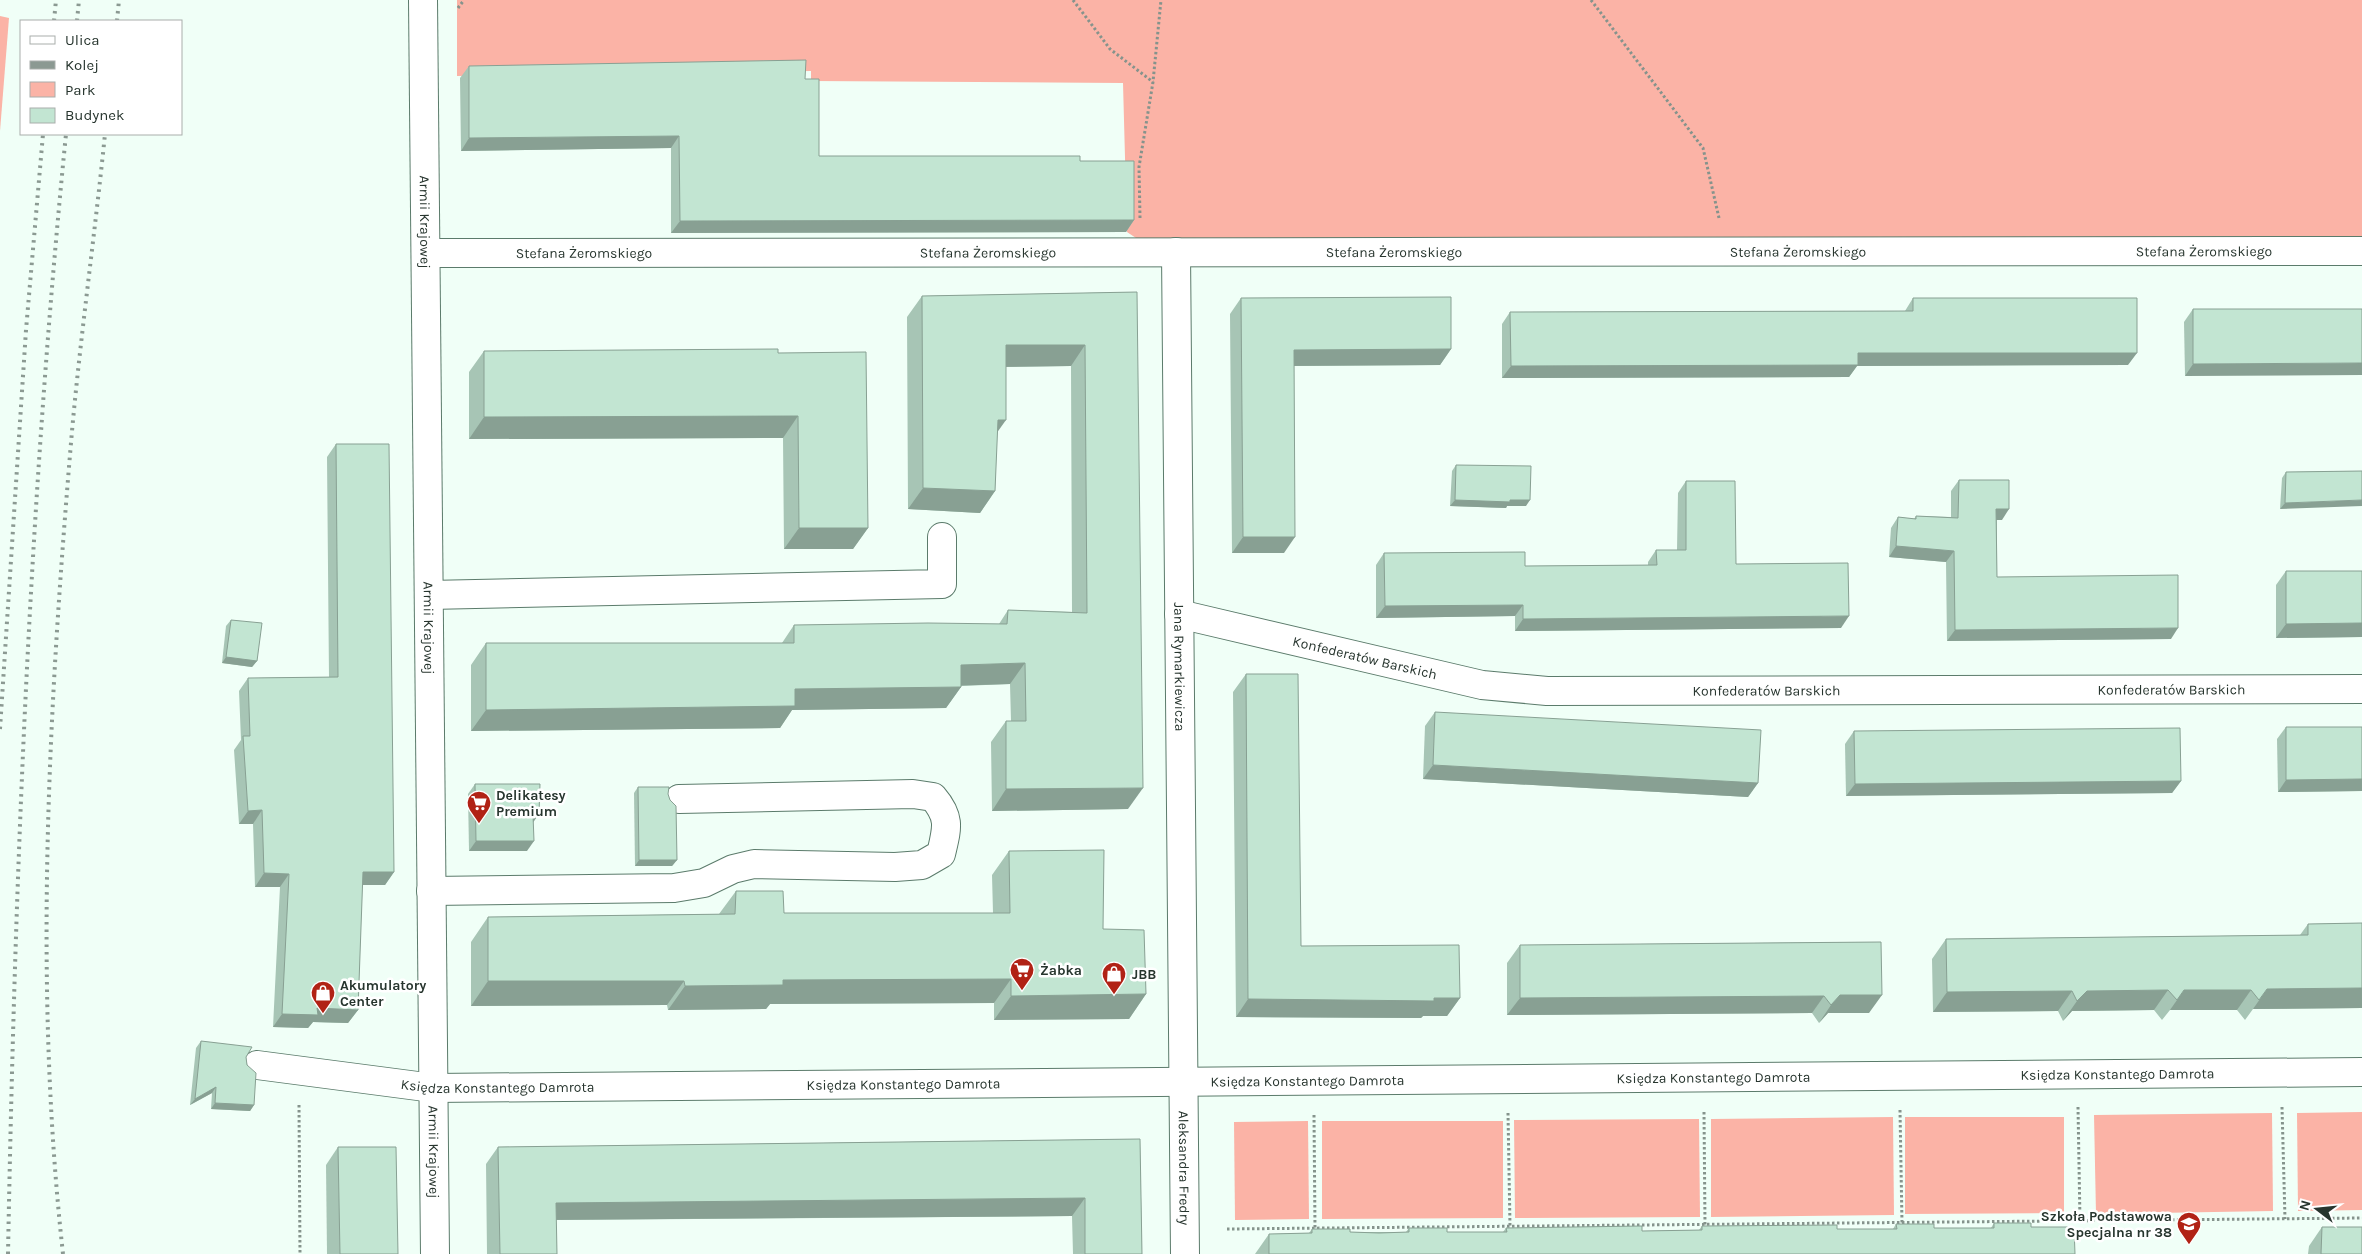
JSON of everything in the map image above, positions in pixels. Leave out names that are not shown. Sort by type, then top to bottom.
[{"type":"street","name":"Armii Krajowej","points":[[423,0],[435,1254]]},
{"type":"street","name":"Stefana Żeromskiego","points":[[426,253],[2362,251]]},
{"type":"street","name":"Jana Rymarkiewicza","points":[[1176,252],[1183,1081]]},
{"type":"street","points":[[429,595],[942,584],[942,537]]},
{"type":"street","name":"Konfederatów Barskich","points":[[1179,614],[1482,685],[1547,691],[2362,689]]},
{"type":"street","points":[[431,891],[674,888],[704,883],[733,869],[754,864],[895,867],[922,865],[941,854],[946,831],[944,810],[933,797],[912,794],[679,799]]},
{"type":"street","name":"Księdza Konstantego Damrota","points":[[256,1064],[433,1088],[2362,1072]]},
{"type":"street","name":"Aleksandra Fredry","points":[[1183,1081],[1185,1254]]},
{"type":"path","points":[[1073,0],[1110,49],[1153,82]]},
{"type":"path","points":[[1140,252],[1139,167],[1153,82],[1161,0]]},
{"type":"path","points":[[1591,0],[1703,148],[1726,252]]},
{"type":"path","points":[[298,1070],[300,1254]]},
{"type":"path","points":[[2066,1075],[2067,1098],[2078,1107],[2080,1222]]},
{"type":"path","points":[[2282,1108],[2285,1219]]},
{"type":"path","points":[[1900,1110],[1902,1223]]},
{"type":"path","points":[[1704,1112],[1705,1225]]},
{"type":"path","points":[[1508,1113],[1510,1226]]},
{"type":"path","points":[[1314,1115],[1315,1228]]},
{"type":"path","points":[[1227,1229],[2362,1218]]},
{"type":"green space","points":[[457,0],[2362,0],[2362,236],[1142,242],[1127,232],[1123,83],[811,81],[811,71],[457,76]]},
{"type":"green space","points":[[0,16],[9,18],[0,131]]},
{"type":"green space","points":[[2362,1112],[2362,1210],[2298,1211],[2297,1113]]},
{"type":"green space","points":[[2272,1113],[2273,1211],[2096,1214],[2094,1115]]},
{"type":"green space","points":[[1893,1117],[1894,1215],[1711,1217],[1711,1119]]},
{"type":"green space","points":[[1905,1117],[2064,1117],[2064,1213],[1905,1214]]},
{"type":"green space","points":[[1699,1119],[1700,1217],[1515,1218],[1514,1120]]},
{"type":"green space","points":[[1308,1121],[1309,1219],[1235,1220],[1234,1122]]},
{"type":"green space","points":[[1322,1121],[1503,1121],[1503,1218],[1322,1219]]},
{"type":"building","points":[[806,60],[805,79],[819,79],[819,156],[1080,156],[1080,161],[1134,161],[1134,220],[680,221],[679,136],[469,138],[469,66]]},
{"type":"building","points":[[1137,292],[1143,788],[1006,789],[1006,721],[1026,721],[1025,663],[961,665],[961,687],[795,689],[795,706],[486,710],[486,643],[794,643],[794,625],[1007,624],[1008,610],[1087,613],[1085,345],[1006,345],[1006,420],[998,420],[995,491],[923,488],[922,296]]},
{"type":"building","points":[[1451,297],[1451,349],[1294,350],[1295,537],[1243,537],[1241,298]]},
{"type":"building","points":[[1913,298],[2137,298],[2137,353],[1858,353],[1858,365],[1511,366],[1510,312],[1913,311]]},
{"type":"building","points":[[2193,309],[2362,309],[2362,363],[2193,364]]},
{"type":"building","points":[[778,349],[778,353],[866,352],[868,528],[799,528],[798,416],[484,417],[484,351]]},
{"type":"building","points":[[336,444],[389,444],[394,872],[363,872],[358,1010],[317,1008],[318,1015],[282,1014],[289,874],[264,873],[262,810],[248,811],[243,736],[250,736],[248,678],[338,677]]},
{"type":"building","points":[[1456,465],[1531,466],[1530,500],[1510,500],[1510,502],[1455,500]]},
{"type":"building","points":[[2362,471],[2362,500],[2285,503],[2286,472]]},
{"type":"building","points":[[1959,480],[2009,480],[2009,509],[1996,509],[1997,577],[2178,575],[2178,628],[1955,630],[1954,551],[1896,546],[1898,517],[1916,519],[1916,516],[1958,518]]},
{"type":"building","points":[[1686,481],[1735,481],[1736,564],[1848,563],[1849,616],[1523,619],[1523,605],[1385,606],[1384,553],[1525,552],[1525,566],[1657,565],[1656,550],[1686,550]]},
{"type":"building","points":[[2286,571],[2362,571],[2362,623],[2286,624]]},
{"type":"building","points":[[231,620],[262,623],[257,661],[226,657]]},
{"type":"building","points":[[1246,674],[1298,674],[1301,946],[1459,945],[1460,998],[1434,998],[1434,1001],[1248,999]]},
{"type":"building","points":[[1435,712],[1761,730],[1758,783],[1433,765]]},
{"type":"building","points":[[2286,727],[2362,727],[2362,779],[2286,780]]},
{"type":"building","points":[[2180,728],[2181,781],[1855,784],[1854,731]]},
{"type":"building","points":[[475,784],[540,784],[539,814],[533,815],[534,841],[476,841]]},
{"type":"building","points":[[638,787],[669,787],[668,794],[670,800],[676,806],[677,860],[639,860]]},
{"type":"building","points":[[1104,850],[1103,929],[1144,930],[1146,994],[1011,996],[1011,979],[783,980],[783,985],[685,986],[684,981],[488,981],[488,917],[735,914],[736,891],[783,891],[784,913],[1010,913],[1009,851]]},
{"type":"building","points":[[2362,923],[2362,988],[2267,989],[2259,1000],[2251,990],[2184,990],[2177,1000],[2168,990],[2087,991],[2077,1001],[2072,991],[1947,992],[1946,939],[2308,935],[2308,924]]},
{"type":"building","points":[[1881,942],[1882,995],[1840,995],[1831,1005],[1824,996],[1520,998],[1520,945]]},
{"type":"building","points":[[201,1041],[252,1047],[246,1057],[247,1065],[256,1073],[254,1105],[215,1103],[216,1087],[195,1099]]},
{"type":"building","points":[[1140,1139],[1142,1254],[1085,1254],[1085,1198],[556,1203],[557,1254],[500,1254],[498,1147]]},
{"type":"building","points":[[338,1147],[396,1147],[398,1254],[340,1254]]},
{"type":"building","points":[[1994,1223],[2031,1223],[2031,1227],[2074,1227],[2075,1254],[1269,1254],[1269,1234],[1312,1233],[1312,1229],[1350,1229],[1350,1232],[1379,1233],[1409,1232],[1409,1228],[1447,1228],[1447,1232],[1507,1232],[1506,1228],[1642,1226],[1642,1231],[1702,1230],[1702,1226],[1837,1225],[1837,1229],[1897,1229],[1896,1224],[1934,1224],[1934,1228],[1994,1228]]},
{"type":"building","points":[[2322,1227],[2362,1227],[2362,1254],[2321,1254]]},
{"type":"railway","points":[[54,20],[56,0]]},
{"type":"railway","points":[[77,20],[79,0]]},
{"type":"railway","points":[[117,20],[119,0]]},
{"type":"railway","points":[[0,729],[26,330],[43,135]]},
{"type":"railway","points":[[8,1254],[20,833],[33,553],[42,413],[66,135]]},
{"type":"railway","points":[[63,1254],[54,1152],[49,1050],[47,946],[51,739],[72,431],[105,135]]},
{"type":"place","name":"Delikatesy Premium","points":[[479,824]]},
{"type":"place","name":"Żabka","points":[[1022,991]]},
{"type":"place","name":"JBB","points":[[1114,995]]},
{"type":"place","name":"Akumulatory Center","points":[[323,1014]]},
{"type":"place","name":"Szkoła Podstawowa Specjalna nr 38","points":[[2189,1245]]}]
